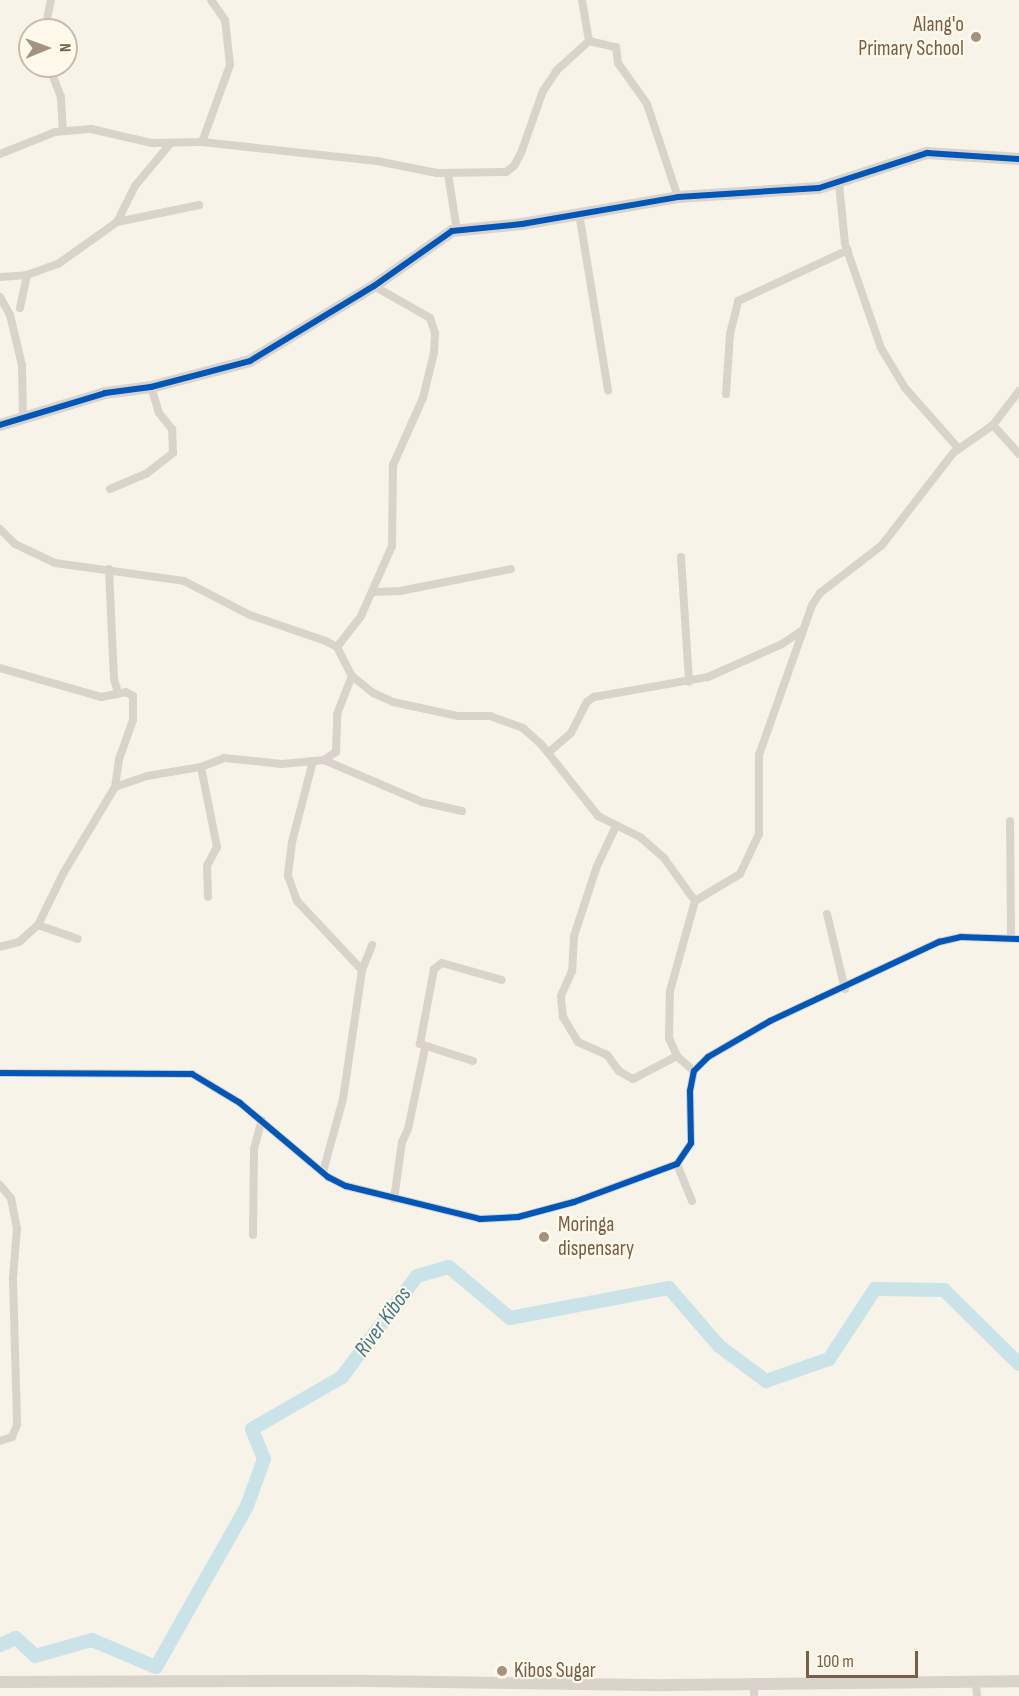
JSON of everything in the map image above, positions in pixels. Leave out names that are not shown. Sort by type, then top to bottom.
[{"type":"street","points":[[47,18],[51,0]]},
{"type":"street","points":[[202,142],[230,65],[225,20],[211,0]]},
{"type":"street","points":[[582,0],[589,41]]},
{"type":"street","points":[[0,154],[63,131],[102,130],[170,144],[202,142],[377,161],[448,174],[511,170],[543,92],[557,70],[589,41]]},
{"type":"street","points":[[589,41],[616,47],[618,63],[647,104],[678,197]]},
{"type":"street","points":[[54,78],[61,97],[63,131]]},
{"type":"street","points":[[117,222],[135,186],[170,144]]},
{"type":"street","points":[[0,425],[105,393],[151,387],[268,353],[457,230],[522,224],[678,197],[789,193],[839,184],[927,153],[1019,159]]},
{"type":"street","points":[[448,174],[457,230]]},
{"type":"street","points":[[839,184],[848,250],[881,348],[905,388],[959,449]]},
{"type":"street","points":[[0,278],[27,275],[58,264],[117,222],[199,205]]},
{"type":"street","points":[[579,213],[608,391]]},
{"type":"street","points":[[726,394],[732,317],[738,301],[848,250]]},
{"type":"street","points":[[20,308],[27,275]]},
{"type":"street","points":[[337,647],[349,634],[374,592],[392,546],[393,465],[432,370],[434,324],[423,311],[374,286]]},
{"type":"street","points":[[0,297],[10,315],[22,365],[22,417]]},
{"type":"street","points":[[110,489],[146,474],[173,453],[172,429],[159,413],[151,387]]},
{"type":"street","points":[[694,1071],[677,1056],[669,1038],[667,1008],[695,901],[731,881],[751,856],[762,818],[759,755],[801,631],[820,593],[882,545],[959,449],[993,425],[1019,391]]},
{"type":"street","points":[[993,425],[1019,454]]},
{"type":"street","points":[[0,529],[15,544],[55,563],[109,569],[194,585],[250,615],[337,647],[352,676],[393,702],[512,723],[533,735],[591,809],[616,826],[640,837],[664,858],[695,901]]},
{"type":"street","points":[[681,557],[689,682]]},
{"type":"street","points":[[109,569],[118,693]]},
{"type":"street","points":[[374,592],[400,591],[511,569]]},
{"type":"street","points":[[548,753],[571,734],[587,702],[594,697],[689,682],[728,670],[801,631]]},
{"type":"street","points":[[0,668],[101,697],[126,692],[135,701],[115,787],[64,872],[38,926],[20,942],[0,947]]},
{"type":"street","points":[[324,760],[336,752],[337,714],[352,676]]},
{"type":"street","points":[[115,787],[147,776],[201,767],[224,758],[282,764],[324,760],[422,802],[462,811]]},
{"type":"street","points":[[313,761],[292,842],[289,880],[297,901],[362,970]]},
{"type":"street","points":[[201,767],[217,850],[207,866],[208,897]]},
{"type":"street","points":[[0,1073],[192,1074],[262,1120],[323,1172],[345,1186],[480,1219],[518,1217],[574,1202],[677,1164],[691,1143],[690,1091],[694,1071],[708,1057],[770,1021],[844,989],[939,942],[961,938],[1015,939],[1010,821]]},
{"type":"street","points":[[616,826],[597,866],[574,936],[572,971],[561,996],[563,1017],[578,1042],[607,1055],[619,1071],[633,1078],[677,1056]]},
{"type":"street","points":[[827,914],[844,989]]},
{"type":"street","points":[[38,926],[78,939]]},
{"type":"street","points":[[323,1172],[343,1099],[362,970],[372,945]]},
{"type":"street","points":[[473,1061],[424,1048],[419,1040],[436,964],[502,980]]},
{"type":"street","points":[[394,1199],[402,1142],[408,1129],[424,1048]]},
{"type":"street","points":[[253,1235],[254,1149],[262,1120]]},
{"type":"street","points":[[677,1164],[692,1201]]},
{"type":"street","points":[[0,1185],[11,1198],[17,1228],[12,1278],[17,1425],[12,1437],[0,1441]]},
{"type":"street","points":[[0,1682],[754,1690],[1019,1682]]},
{"type":"street","points":[[976,1682],[976,1696]]},
{"type":"waterway","name":"River Kibos","points":[[0,1645],[16,1638],[35,1656],[92,1640],[156,1667],[247,1506],[264,1459],[252,1429],[342,1377],[417,1276],[449,1267],[510,1318],[669,1288],[719,1346],[766,1381],[829,1359],[875,1289],[944,1290],[1019,1364]]},
{"type":"cycle path","points":[[0,425],[105,393],[151,387],[250,361],[374,286],[452,231],[522,224],[678,197],[819,188],[927,153],[1019,159]]},
{"type":"cycle path","points":[[0,1073],[192,1074],[240,1103],[328,1177],[346,1186],[480,1219],[518,1217],[574,1202],[677,1164],[691,1143],[690,1091],[694,1071],[708,1057],[770,1021],[939,942],[961,937],[1019,939]]},
{"type":"place","name":"Alang'o Primary School","points":[[976,37]]},
{"type":"place","name":"Moringa dispensary","points":[[544,1237]]},
{"type":"place","name":"Kibos Sugar","points":[[502,1671]]}]
